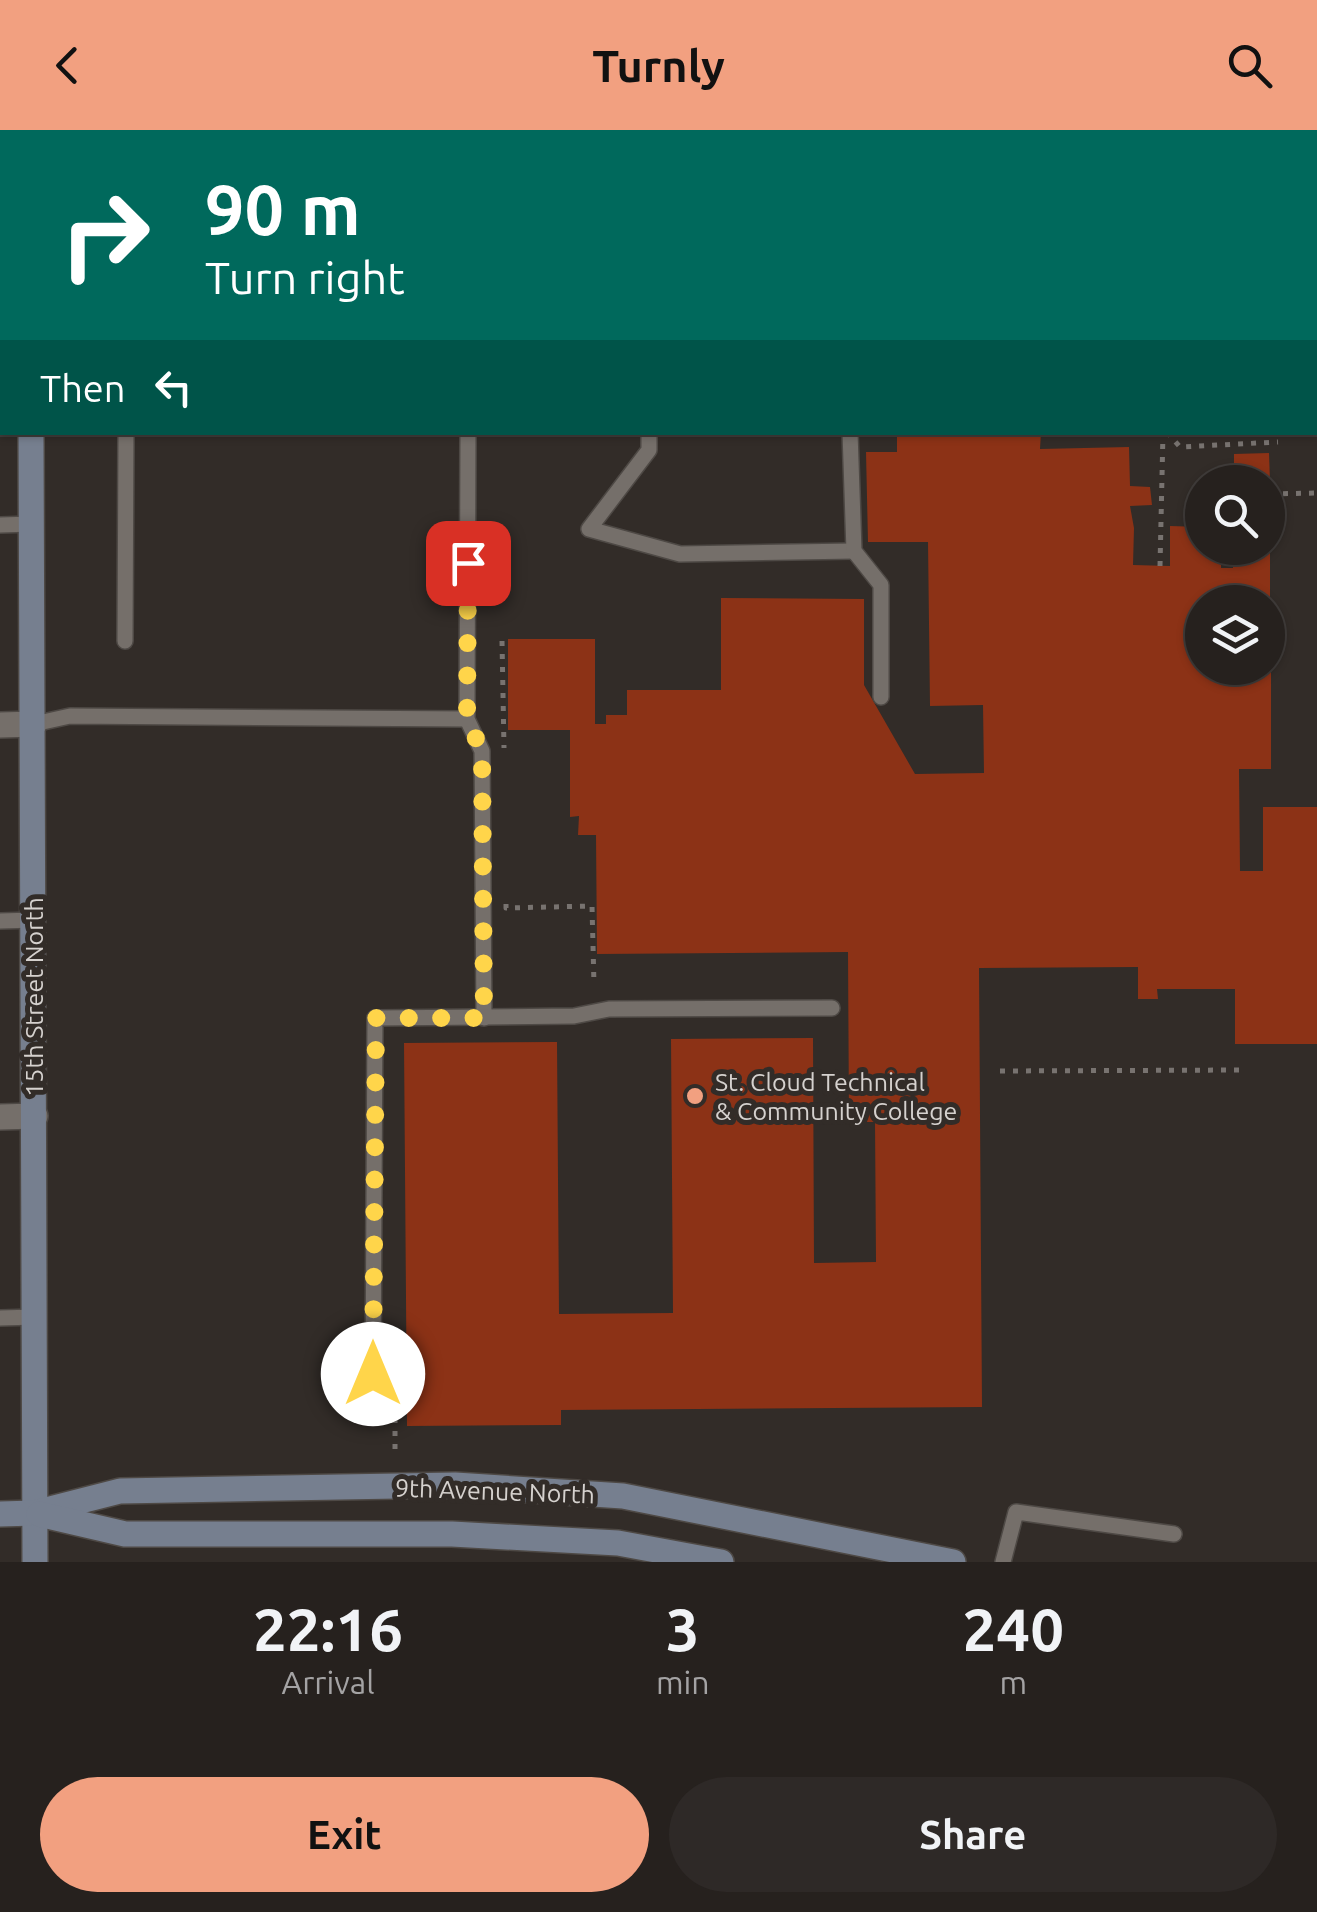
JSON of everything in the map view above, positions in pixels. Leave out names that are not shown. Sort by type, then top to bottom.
[{"type":"main road","name":"15th Street North","points":[[31,435],[35,1562]]},
{"type":"main road","name":"9th Avenue North","points":[[0,1514],[34,1513],[120,1491],[455,1484],[624,1496],[953,1562]]},
{"type":"main road","name":"9th Avenue North","points":[[34,1513],[125,1534],[452,1534],[618,1543],[721,1562]]},
{"type":"street","points":[[0,725],[34,724]]},
{"type":"street","points":[[0,1117],[34,1116]]},
{"type":"lane","points":[[125,641],[126,435]]},
{"type":"lane","points":[[468,435],[467,720],[482,751],[484,1018]]},
{"type":"lane","points":[[649,435],[649,450],[589,529],[680,554],[854,551]]},
{"type":"lane","points":[[850,435],[854,551],[881,585],[881,697]]},
{"type":"lane","points":[[0,525],[32,524]]},
{"type":"lane","points":[[34,724],[70,716],[467,720]]},
{"type":"lane","points":[[0,921],[34,920]]},
{"type":"lane","points":[[373,1374],[376,1018],[574,1016],[609,1009],[832,1008]]},
{"type":"lane","points":[[0,1318],[34,1318]]},
{"type":"lane","points":[[1003,1562],[1016,1512],[1174,1534]]},
{"type":"path","points":[[1160,566],[1165,435]]},
{"type":"path","points":[[1168,435],[1180,447],[1278,442]]},
{"type":"path","points":[[1285,493],[1317,492]]},
{"type":"path","points":[[502,641],[499,695],[504,752]]},
{"type":"path","points":[[506,888],[506,908],[592,906],[594,985]]},
{"type":"path","points":[[1000,1071],[1240,1070]]},
{"type":"building","name":"St. Cloud Technical & Community College","points":[[897,435],[1041,435],[1040,449],[1129,447],[1130,486],[1150,487],[1152,505],[1130,506],[1133,565],[1170,566],[1170,526],[1185,526],[1185,565],[1270,565],[1270,585],[1185,585],[1185,685],[1271,685],[1271,769],[1239,769],[1240,871],[1263,871],[1263,807],[1317,807],[1317,1044],[1235,1044],[1235,989],[1157,989],[1158,999],[1138,999],[1138,967],[979,968],[982,1407],[561,1410],[561,1425],[407,1426],[404,1043],[557,1042],[559,1314],[673,1313],[671,1039],[813,1038],[814,1263],[876,1262],[875,1122],[849,1122],[848,952],[597,954],[596,835],[578,835],[579,816],[570,817],[570,730],[508,730],[508,639],[595,639],[595,724],[606,724],[606,715],[627,715],[627,690],[721,690],[721,598],[864,599],[864,685],[915,774],[984,773],[983,705],[930,706],[928,542],[868,542],[866,452],[897,452]]},
{"type":"building","points":[[1269,453],[1269,465],[1234,465],[1234,454]]},
{"type":"place","name":"St. Cloud Technical & Community College","points":[[695,1096]]},
{"type":"route","points":[[373,1374],[376,1018],[484,1018],[482,751],[467,720],[468,563]]}]
